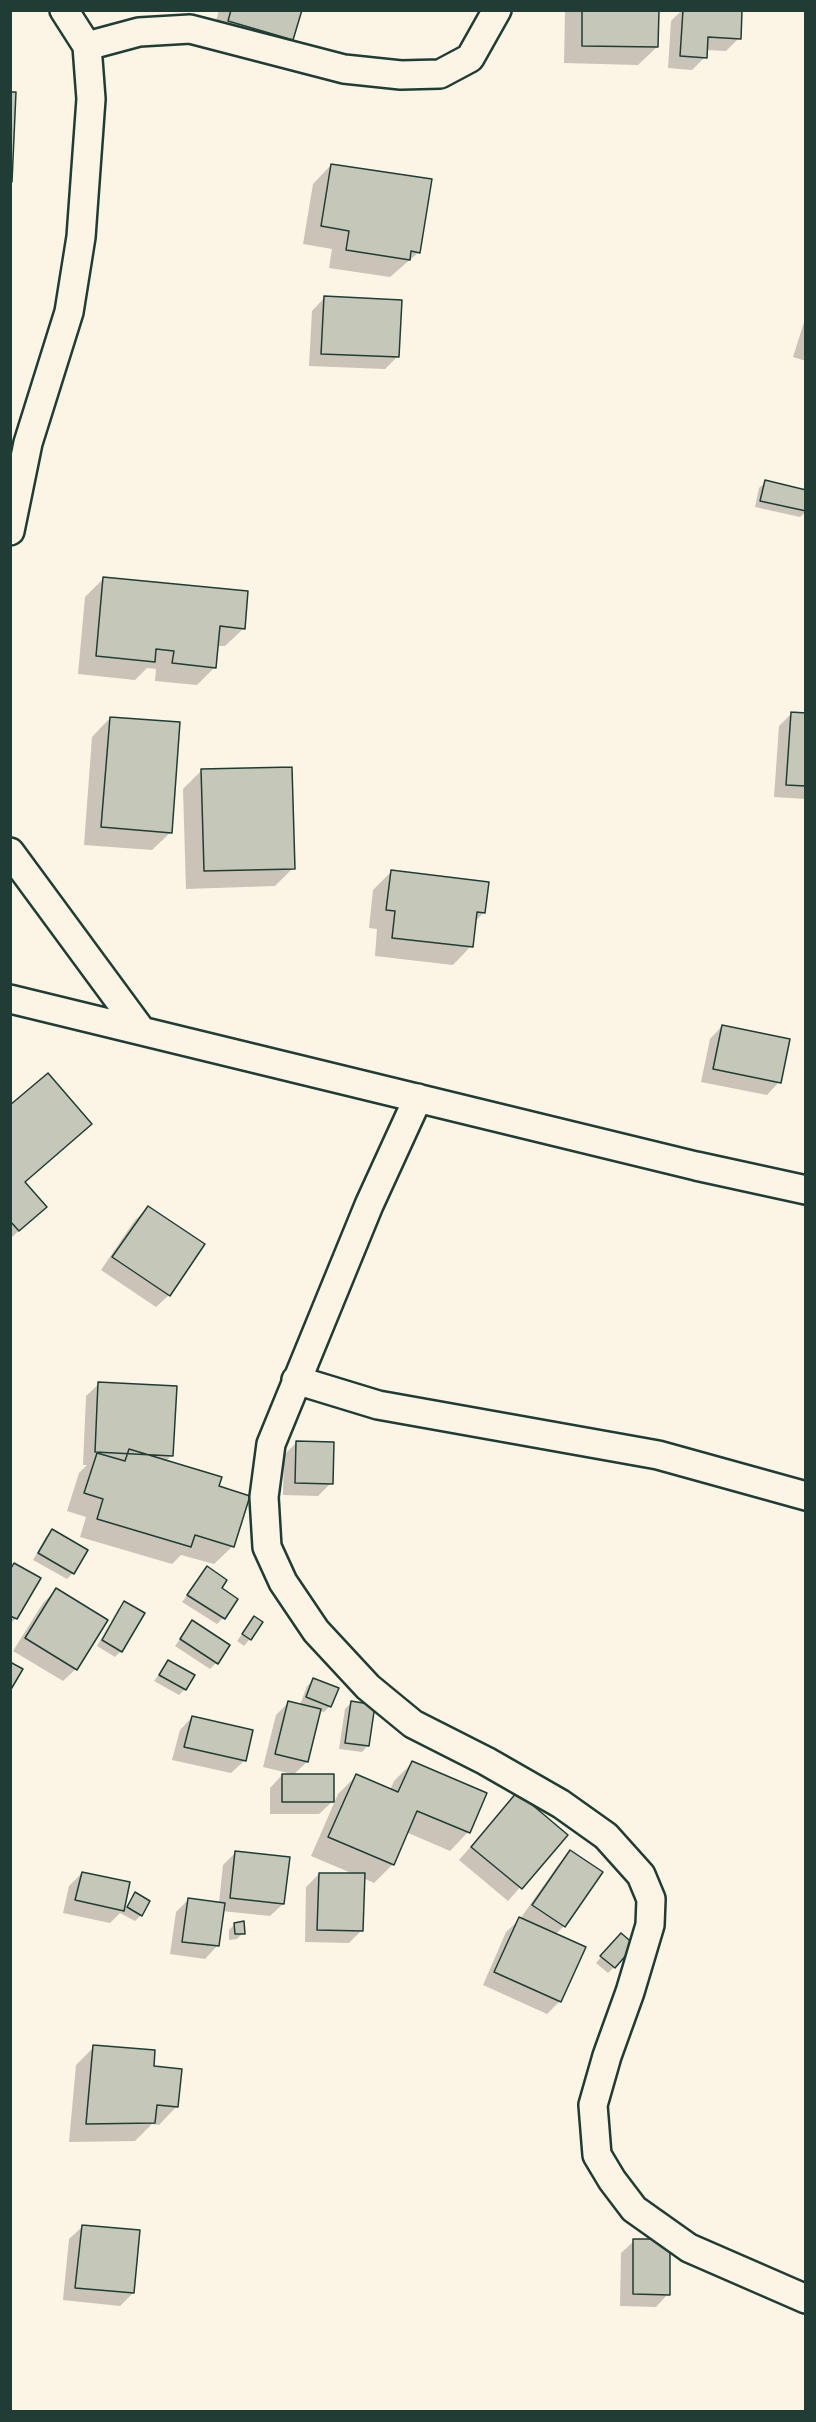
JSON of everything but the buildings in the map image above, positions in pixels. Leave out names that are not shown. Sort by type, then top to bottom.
[{"type":"street","points":[[10,531],[20,441],[69,312],[81,237],[92,99],[87,46],[64,10]]},
{"type":"street","points":[[87,46],[195,20],[344,69],[401,75],[440,74],[470,58],[497,10]]},
{"type":"street","points":[[10,852],[141,1030]]},
{"type":"street","points":[[10,999],[806,1190]]},
{"type":"street","points":[[418,1098],[369,1205],[271,1444],[264,1497],[267,1547],[283,1582],[316,1631],[368,1687],[412,1724],[486,1761],[561,1804],[606,1836],[641,1875],[651,1899],[650,1925],[593,2105],[597,2155],[634,2209],[689,2248],[806,2299]]},
{"type":"street","points":[[296,1380],[378,1405],[658,1455],[806,1496]]}]
